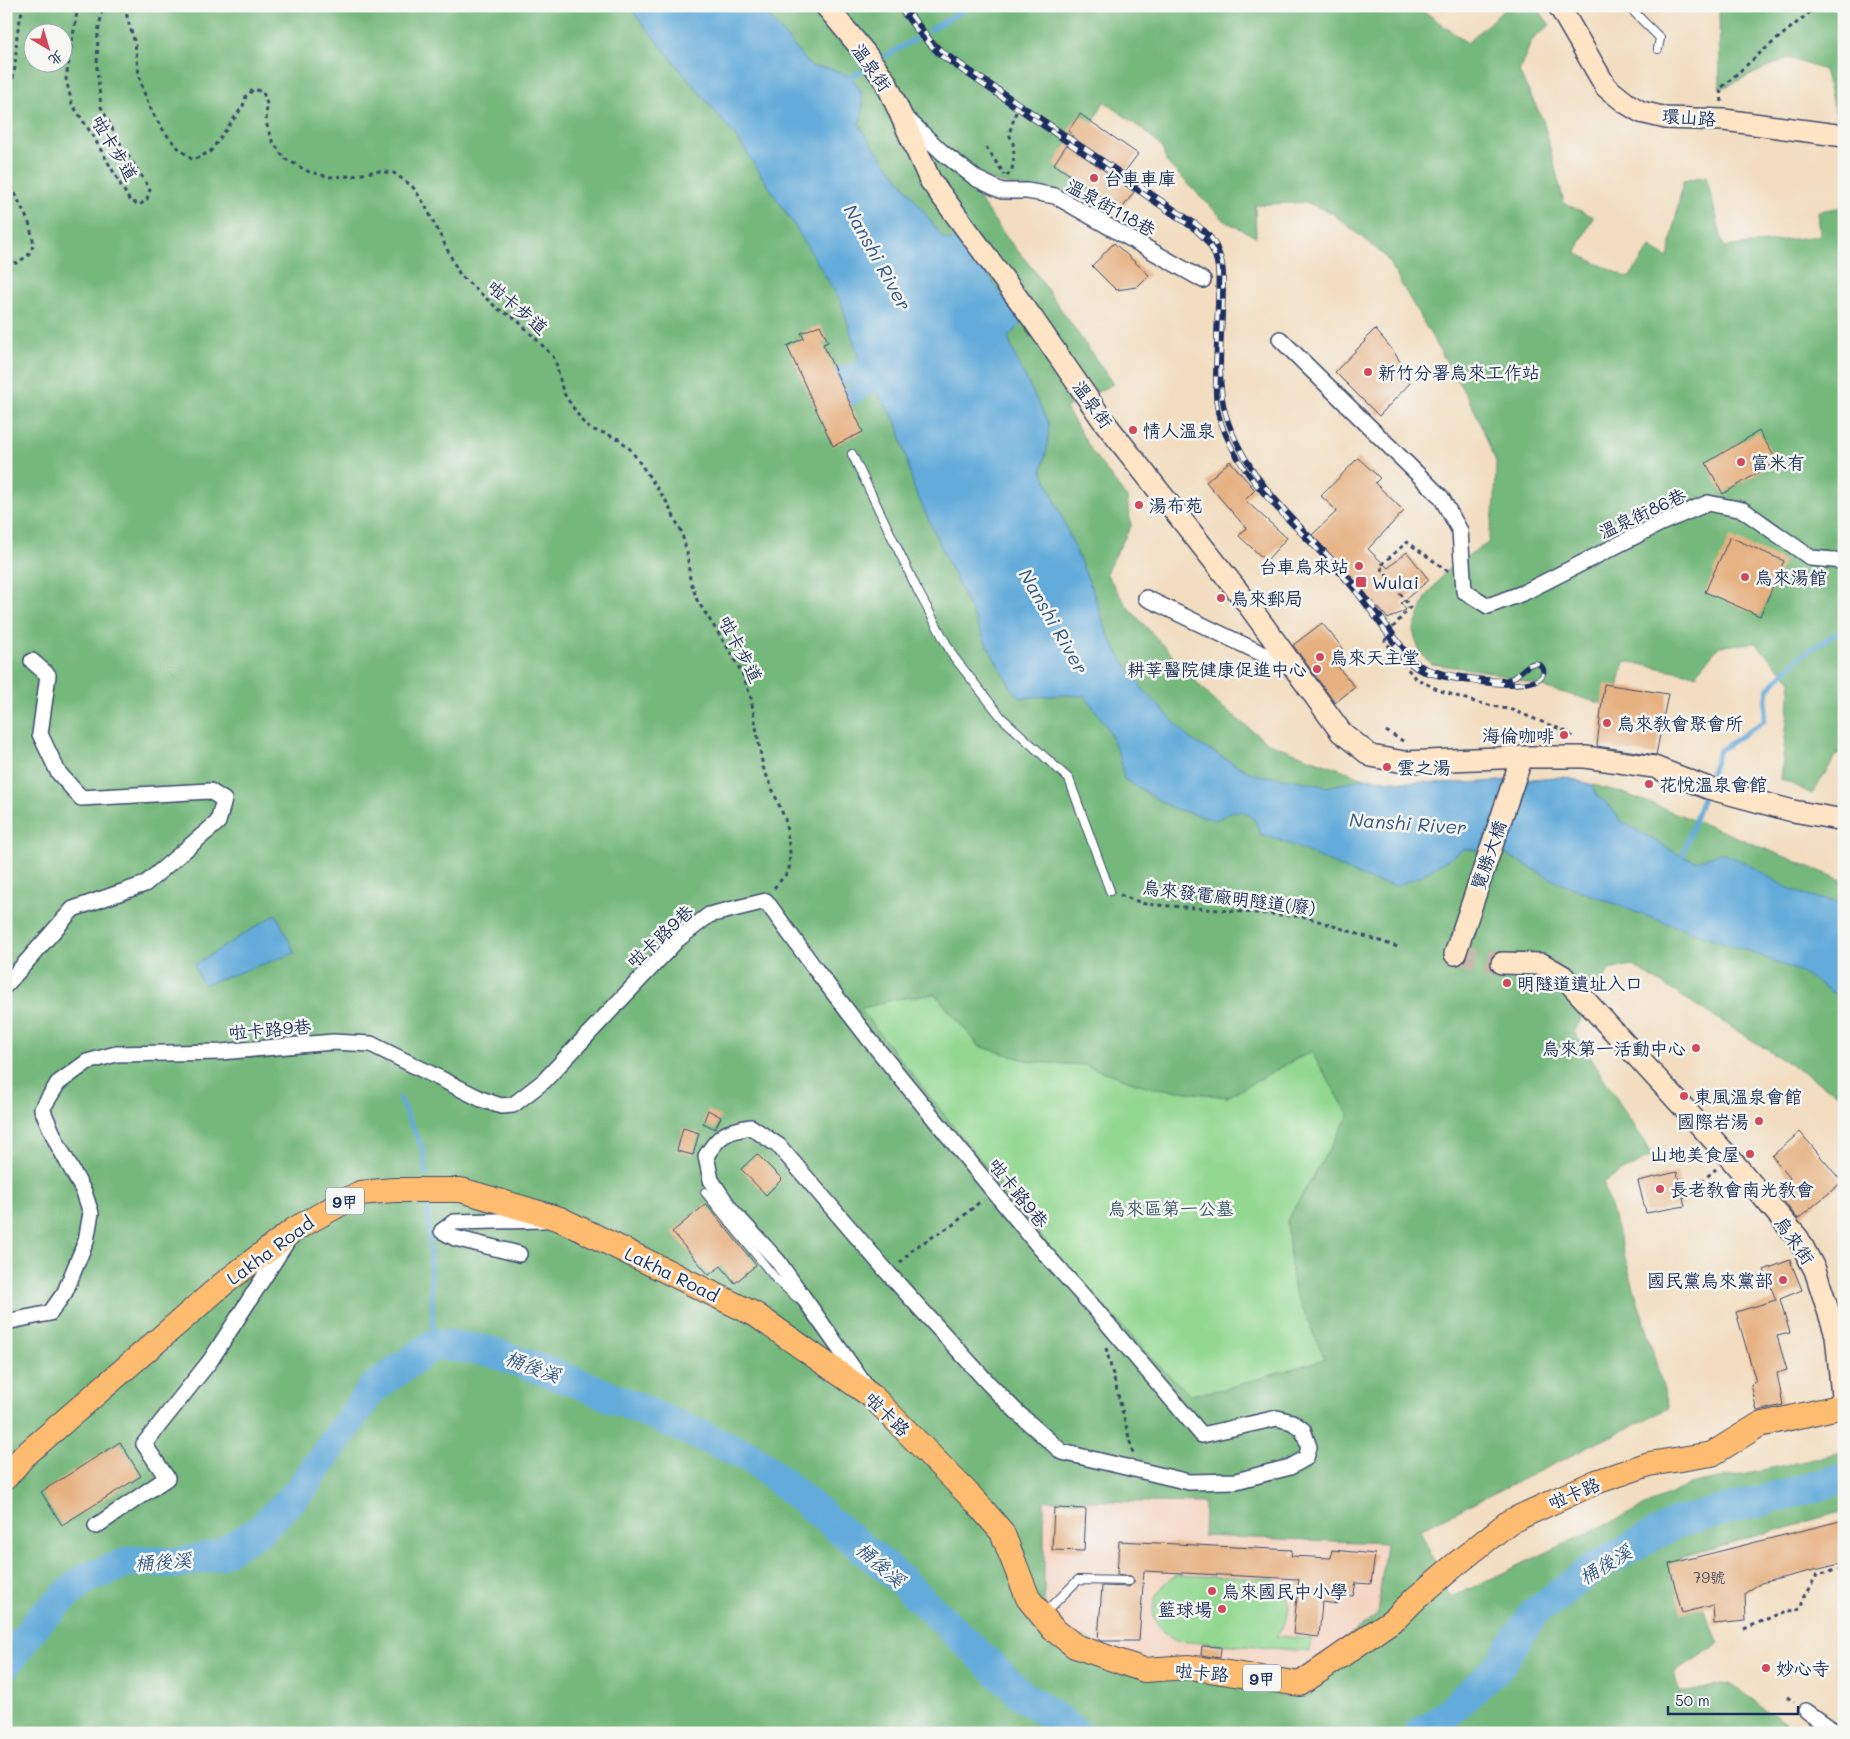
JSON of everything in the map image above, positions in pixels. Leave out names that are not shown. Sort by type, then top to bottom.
[{"type":"main road","name":"Lakha Road","points":[[6,1477],[24,1456],[216,1290],[295,1229],[360,1193],[394,1190],[461,1190],[560,1219]]},
{"type":"main road","name":"啦卡路","points":[[560,1219],[756,1315],[873,1397],[976,1502],[1002,1532],[1028,1598],[1053,1628],[1075,1646],[1144,1670],[1189,1667],[1300,1684],[1397,1617],[1455,1565],[1509,1522],[1596,1482],[1649,1464],[1712,1454],[1759,1425],[1843,1408]]},
{"type":"street","name":"溫泉街","points":[[826,6],[886,82],[930,180],[1033,319],[1102,418],[1289,658],[1341,732],[1371,756],[1404,762],[1522,757],[1585,757],[1654,767],[1717,790],[1792,811],[1844,820]]},
{"type":"street","name":"環山路","points":[[1559,6],[1606,87],[1641,112],[1666,118],[1724,120],[1844,136]]},
{"type":"street","name":"溫泉街118巷","points":[[901,113],[943,153],[977,179],[1002,191],[1022,191],[1055,196],[1203,280]]},
{"type":"street","points":[[1280,339],[1441,497],[1460,531],[1464,582]]},
{"type":"street","name":"溫泉街86巷","points":[[1464,582],[1464,590],[1488,606],[1523,593],[1661,522],[1708,503],[1743,510],[1811,558],[1844,561]]},
{"type":"street","points":[[1146,598],[1269,657],[1289,658]]},
{"type":"street","points":[[6,985],[73,909],[145,884],[218,822],[224,800],[210,791],[81,798],[58,772],[40,734],[48,675],[32,661]]},
{"type":"street","name":"覽勝大橋","points":[[1455,954],[1522,757]]},
{"type":"street","name":"啦卡路9巷","points":[[6,1322],[50,1313],[65,1292],[86,1241],[91,1213],[42,1109],[58,1083],[87,1062],[116,1054],[221,1052],[333,1042],[371,1044],[481,1099],[501,1106],[513,1105],[544,1081],[677,940],[710,915],[766,901],[845,1008],[991,1188],[1041,1249],[1096,1310],[1202,1435],[1277,1418],[1292,1422],[1303,1430],[1309,1447],[1306,1458],[1290,1467],[1236,1481],[1188,1482],[1062,1452],[1020,1415],[989,1384],[889,1274],[779,1146],[751,1127],[734,1129],[716,1140],[706,1156],[711,1180],[731,1210],[777,1260],[873,1397]]},
{"type":"street","name":"烏來街","points":[[1502,964],[1542,964],[1563,976],[1730,1157],[1798,1238],[1815,1270],[1836,1335],[1843,1408]]},
{"type":"street","points":[[519,1254],[454,1238],[442,1231],[454,1222],[560,1219]]},
{"type":"street","points":[[96,1526],[167,1478],[144,1444],[210,1361],[295,1229]]},
{"type":"street","points":[[1806,1711],[1837,1733]]},
{"type":"lane","points":[[1628,6],[1660,38],[1658,49]]},
{"type":"lane","points":[[852,454],[918,590],[953,656],[1002,718],[1069,779],[1110,891]]},
{"type":"lane","points":[[704,1192],[776,1279],[816,1315]]},
{"type":"lane","points":[[1042,1615],[1078,1580],[1129,1582]]},
{"type":"path","points":[[6,261],[16,263],[28,256],[34,244],[29,222],[11,185],[8,154],[7,109],[15,67],[17,34],[23,6]]},
{"type":"path","name":"啦卡步道","points":[[78,6],[66,79],[72,104],[93,136],[130,201],[140,204],[147,199],[150,189],[118,140],[101,107],[97,68],[98,33],[104,6]]},
{"type":"path","name":"啦卡步道","points":[[126,6],[126,16],[135,43],[140,79],[150,106],[162,130],[180,151],[193,160],[210,152],[243,106],[246,96],[254,89],[263,92],[266,104],[266,122],[271,139],[284,158],[308,171],[329,177],[353,176],[376,171],[394,173],[412,186],[424,203],[460,275],[498,309],[516,320],[555,359],[563,392],[582,421],[590,429],[619,440],[631,450],[666,501],[681,531],[687,552],[690,579],[697,600],[731,653],[743,675],[751,698],[763,767],[786,819],[790,852],[789,871],[766,901]]},
{"type":"path","points":[[1724,120],[1720,89],[1810,12],[1811,6]]},
{"type":"path","points":[[1006,176],[1012,170],[1013,143],[1009,134],[1016,112]]},
{"type":"path","points":[[986,147],[1006,176],[1022,191]]},
{"type":"path","points":[[1464,582],[1407,542],[1380,566],[1410,607],[1390,631],[1385,642],[1415,678],[1441,691],[1475,702],[1512,710],[1565,731],[1574,739],[1585,757]]},
{"type":"path","name":"烏來發電廠明隧道(廢)","points":[[1110,891],[1145,904],[1306,917],[1401,948]]},
{"type":"path","points":[[1683,1197],[1730,1157]]},
{"type":"path","points":[[889,1274],[914,1248],[965,1215],[981,1201],[991,1188]]},
{"type":"path","points":[[1106,1348],[1137,1471]]},
{"type":"path","points":[[1744,1629],[1783,1612],[1801,1609],[1803,1598],[1817,1575],[1844,1568]]},
{"type":"shaded area","name":"烏來國民中小學","points":[[1044,1499],[1204,1503],[1203,1536],[1386,1543],[1377,1615],[1323,1656],[1293,1671],[1157,1663],[1070,1632],[1044,1604]]},
{"type":"green space","points":[[6,6],[1417,6],[1467,43],[1508,6],[1536,6],[1550,25],[1532,40],[1519,72],[1543,120],[1564,203],[1593,217],[1575,253],[1629,278],[1650,247],[1668,258],[1683,181],[1706,176],[1724,247],[1820,236],[1818,211],[1844,207],[1844,755],[1838,753],[1812,794],[1781,779],[1791,680],[1755,643],[1719,646],[1696,675],[1624,661],[1614,707],[1490,672],[1432,664],[1420,653],[1413,631],[1426,597],[1446,571],[1488,543],[1495,501],[1496,462],[1475,411],[1385,256],[1332,213],[1306,202],[1255,205],[1256,237],[1225,221],[1167,163],[1162,148],[1147,133],[1104,101],[1093,123],[1090,163],[1093,194],[1026,188],[997,182],[955,166],[1007,238],[1033,269],[1113,384],[1066,408],[1093,453],[1127,498],[1131,526],[1106,573],[1126,605],[1214,701],[1268,743],[1365,778],[1402,782],[1468,783],[1564,777],[1623,793],[1844,881],[1844,1098],[1632,965],[1609,970],[1574,1032],[1653,1155],[1603,1182],[1669,1408],[1420,1529],[1450,1598],[1689,1485],[1844,1453],[1844,1511],[1681,1557],[1719,1643],[1674,1673],[1679,1692],[1731,1684],[1798,1733],[6,1733]],"holes":[[[935,994],[979,1046],[1032,1062],[1084,1065],[1148,1087],[1227,1097],[1311,1051],[1349,1115],[1287,1221],[1293,1287],[1325,1359],[1225,1389],[1190,1395],[1153,1360],[1048,1245],[860,1009],[895,999]],[[1044,1500],[1204,1503],[1203,1536],[1386,1543],[1377,1615],[1323,1656],[1293,1671],[1142,1664],[1070,1632],[1044,1604]]]},
{"type":"green space","points":[[1719,6],[1844,6],[1844,144],[1824,70],[1788,58],[1720,89]]},
{"type":"green space","name":"烏來區第一公墓","points":[[935,994],[979,1046],[1032,1062],[1084,1065],[1148,1087],[1227,1097],[1311,1051],[1349,1115],[1287,1221],[1293,1287],[1325,1359],[1225,1389],[1190,1395],[1153,1360],[1048,1245],[860,1009],[895,999]]},
{"type":"green space","points":[[1176,1575],[1274,1579],[1285,1593],[1289,1607],[1286,1621],[1276,1636],[1312,1639],[1310,1651],[1176,1641],[1158,1626],[1154,1618],[1153,1609],[1159,1591]]},
{"type":"water","name":"Nanshi River","points":[[628,6],[760,6],[811,67],[836,70],[854,81],[862,99],[859,124],[872,145],[944,239],[964,242],[1022,323],[1008,338],[1017,361],[1049,424],[1047,448],[1042,470],[1093,591],[1107,632],[1118,653],[1143,689],[1191,740],[1253,774],[1328,787],[1365,778],[1402,782],[1468,783],[1564,777],[1592,785],[1598,797],[1610,806],[1621,821],[1681,856],[1696,861],[1721,853],[1744,862],[1786,887],[1810,897],[1844,903],[1844,1000],[1803,973],[1749,951],[1643,915],[1555,881],[1504,853],[1464,849],[1421,876],[1396,886],[1369,880],[1290,844],[1260,834],[1253,819],[1246,813],[1230,812],[1216,820],[1172,808],[1124,779],[1120,757],[1106,725],[1085,696],[1064,695],[1021,698],[1013,691],[988,647],[914,488],[897,423],[863,372],[841,302],[796,228],[739,141]]},
{"type":"water","points":[[276,914],[295,953],[203,985],[194,965]]},
{"type":"building","points":[[1080,114],[1138,154],[1118,181],[1134,192],[1121,210],[1054,164],[1073,135],[1068,131]]},
{"type":"building","points":[[1114,243],[1149,275],[1137,287],[1116,290],[1092,266]]},
{"type":"building","points":[[820,325],[828,342],[823,344],[863,432],[833,446],[787,346],[804,338],[801,333]]},
{"type":"building","name":"新竹分署烏來工作站","points":[[1375,329],[1392,349],[1404,368],[1399,373],[1410,383],[1379,416],[1335,372]]},
{"type":"building","name":"富米有","points":[[1759,431],[1777,461],[1723,494],[1706,463]]},
{"type":"building","points":[[1358,458],[1380,478],[1375,483],[1404,511],[1368,549],[1388,568],[1407,552],[1429,580],[1401,603],[1406,610],[1388,619],[1378,607],[1375,607],[1356,582],[1312,535],[1337,511],[1321,496]]},
{"type":"building","points":[[1230,461],[1255,490],[1245,500],[1287,538],[1266,561],[1239,536],[1246,528],[1206,482]]},
{"type":"building","name":"烏來湯館","points":[[1730,537],[1784,561],[1760,616],[1705,592]]},
{"type":"building","name":"烏來天主堂","points":[[1322,623],[1342,647],[1339,668],[1355,687],[1335,703],[1293,645]]},
{"type":"building","points":[[1604,684],[1668,694],[1656,755],[1597,746]]},
{"type":"building","points":[[708,1110],[721,1117],[715,1129],[703,1123]]},
{"type":"building","points":[[683,1128],[699,1133],[693,1155],[677,1151]]},
{"type":"building","points":[[1800,1132],[1842,1182],[1798,1219],[1775,1191],[1790,1178],[1772,1156]]},
{"type":"building","points":[[757,1154],[782,1179],[766,1195],[741,1169]]},
{"type":"building","name":"長老教會南光教會","points":[[1677,1172],[1685,1206],[1646,1213],[1638,1181]]},
{"type":"building","points":[[706,1204],[756,1265],[735,1283],[721,1266],[709,1275],[672,1232]]},
{"type":"building","points":[[1790,1260],[1802,1290],[1780,1299],[1790,1333],[1777,1336],[1787,1370],[1777,1373],[1783,1405],[1757,1411],[1751,1384],[1756,1382],[1736,1312],[1776,1300],[1764,1270]]},
{"type":"building","points":[[120,1442],[141,1476],[62,1525],[41,1492]]},
{"type":"building","points":[[1054,1508],[1086,1509],[1084,1551],[1052,1550]]},
{"type":"building","points":[[1844,1520],[1844,1563],[1761,1583],[1745,1593],[1746,1621],[1714,1624],[1713,1605],[1682,1613],[1669,1564]]},
{"type":"building","points":[[1119,1541],[1292,1550],[1291,1556],[1331,1558],[1332,1550],[1375,1554],[1371,1584],[1356,1583],[1353,1596],[1339,1595],[1338,1604],[1322,1602],[1319,1637],[1293,1634],[1299,1579],[1144,1571],[1139,1641],[1101,1641],[1098,1639],[1102,1586],[1129,1587],[1135,1582],[1131,1576],[1117,1575]]},
{"type":"building","points":[[1202,1646],[1221,1647],[1220,1658],[1201,1655]]},
{"type":"waterway","points":[[930,30],[970,6]]},
{"type":"waterway","points":[[881,59],[915,39]]},
{"type":"waterway","points":[[846,80],[865,69]]},
{"type":"waterway","points":[[822,383],[885,362]]},
{"type":"waterway","points":[[832,408],[891,371]]},
{"type":"waterway","points":[[1708,782],[1720,750],[1764,721],[1768,689],[1798,658],[1844,628]]},
{"type":"waterway","points":[[1680,862],[1705,792]]},
{"type":"waterway","points":[[399,1098],[424,1152],[426,1175]]},
{"type":"waterway","points":[[428,1206],[434,1344]]},
{"type":"waterway","name":"桶後溪","points":[[6,1664],[38,1621],[84,1579],[132,1561],[178,1563],[218,1555],[259,1531],[300,1490],[372,1389],[434,1344],[489,1351],[581,1384],[751,1457],[893,1573],[1022,1695],[1076,1733]]},
{"type":"waterway","name":"桶後溪","points":[[1419,1733],[1433,1726],[1499,1666],[1533,1614],[1593,1568],[1679,1522],[1844,1479]]},
{"type":"tunnel","points":[[1455,954],[1502,963]]},
{"type":"railway","points":[[898,6],[918,32],[941,56],[1193,228],[1208,243],[1216,259],[1218,276],[1216,403],[1229,442],[1242,465],[1258,487],[1335,567],[1408,662],[1419,670],[1429,673],[1485,683],[1523,683],[1536,680],[1543,674],[1542,667],[1536,663],[1528,666],[1510,679],[1469,678],[1425,668],[1417,664],[1409,656],[1361,591],[1264,485],[1248,463],[1236,440],[1226,415],[1221,388],[1220,358],[1223,269],[1221,258],[1210,236],[1196,224],[943,52],[932,42],[904,6]]},
{"type":"place","name":"台車車庫","points":[[1094,178]]},
{"type":"place","name":"新竹分署烏來工作站","points":[[1368,372]]},
{"type":"place","name":"情人溫泉","points":[[1133,430]]},
{"type":"place","name":"富米有","points":[[1741,462]]},
{"type":"place","name":"湯布苑","points":[[1139,505]]},
{"type":"place","name":"台車烏來站","points":[[1359,566]]},
{"type":"place","name":"烏來湯館","points":[[1745,577]]},
{"type":"place","name":"Wulai","points":[[1361,582]]},
{"type":"place","name":"烏來郵局","points":[[1221,598]]},
{"type":"place","name":"烏來天主堂","points":[[1320,657]]},
{"type":"place","name":"耕莘醫院健康促進中心","points":[[1317,669]]},
{"type":"place","name":"烏來教會聚會所","points":[[1607,723]]},
{"type":"place","name":"海倫咖啡","points":[[1564,735]]},
{"type":"place","name":"雲之湯","points":[[1387,767]]},
{"type":"place","name":"花悅溫泉會館","points":[[1649,784]]},
{"type":"place","name":"明隧道遺址入口","points":[[1507,983]]},
{"type":"place","name":"烏來第一活動中心","points":[[1696,1048]]},
{"type":"place","name":"東風溫泉會館","points":[[1684,1096]]},
{"type":"place","name":"國際岩湯","points":[[1759,1121]]},
{"type":"place","name":"山地美食屋","points":[[1750,1154]]},
{"type":"place","name":"長老教會南光教會","points":[[1660,1189]]},
{"type":"place","name":"國民黨烏來黨部","points":[[1783,1280]]},
{"type":"place","name":"烏來國民中小學","points":[[1212,1591]]},
{"type":"place","name":"籃球場","points":[[1222,1609]]},
{"type":"place","name":"妙心寺","points":[[1766,1668]]}]
